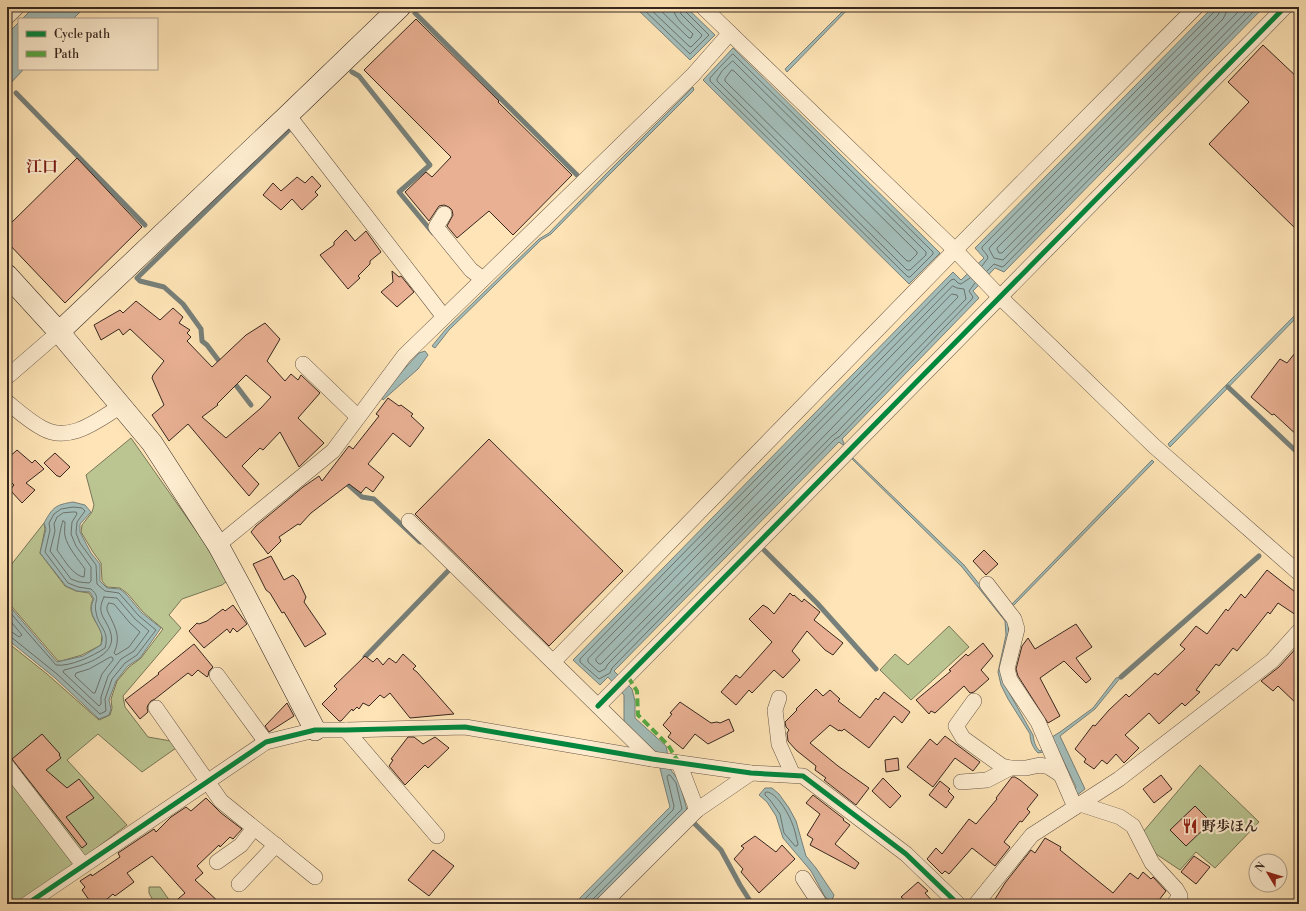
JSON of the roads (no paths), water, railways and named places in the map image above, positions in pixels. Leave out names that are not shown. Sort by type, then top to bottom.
[{"type":"street","points":[[7,17],[17,7]]},
{"type":"street","points":[[7,377],[59,332],[400,7]]},
{"type":"street","points":[[704,7],[728,36],[955,250],[1000,297],[1154,446],[1299,573]]},
{"type":"street","points":[[553,662],[955,250],[1196,7]]},
{"type":"street","points":[[598,706],[1285,7]]},
{"type":"street","points":[[218,545],[332,451],[404,356],[693,74],[728,36]]},
{"type":"street","points":[[288,115],[444,317]]},
{"type":"street","points":[[444,214],[436,227],[471,270],[483,279]]},
{"type":"street","points":[[7,275],[59,332],[152,443],[218,545],[315,730]]},
{"type":"street","points":[[303,364],[358,417]]},
{"type":"street","points":[[7,402],[27,419],[44,429],[64,434],[84,429],[121,406]]},
{"type":"street","points":[[409,521],[652,759]]},
{"type":"street","points":[[987,584],[1014,619],[1017,629],[1007,669],[1010,680],[1038,722],[1061,775],[1077,806],[1120,817],[1133,826],[1152,863],[1176,889],[1180,896],[1174,904]]},
{"type":"street","points":[[976,904],[1032,835],[1119,779],[1272,661],[1299,631]]},
{"type":"street","points":[[218,675],[266,742]]},
{"type":"street","points":[[779,698],[774,710],[779,744],[793,775]]},
{"type":"street","points":[[974,701],[956,726],[963,738],[1002,766],[1010,768],[1026,768],[1040,765],[1049,767],[1061,775]]},
{"type":"street","points":[[156,708],[221,801],[315,877]]},
{"type":"street","points":[[27,904],[43,900],[83,865],[266,742],[315,730],[464,727],[652,759],[751,773],[803,776],[906,854],[958,904]]},
{"type":"street","points":[[346,730],[437,836]]},
{"type":"street","points":[[679,762],[697,810]]},
{"type":"street","points":[[7,766],[83,865]]},
{"type":"street","points":[[961,782],[987,780],[1010,768]]},
{"type":"street","points":[[602,904],[697,810],[751,773]]},
{"type":"street","points":[[217,862],[241,844],[254,828]]},
{"type":"street","points":[[239,884],[276,846]]},
{"type":"street","points":[[803,878],[820,904]]},
{"type":"water","points":[[34,7],[85,7],[74,18],[23,18]]},
{"type":"water","points":[[635,7],[686,7],[715,35],[690,60]]},
{"type":"water","points":[[847,7],[850,7],[787,72],[785,69]]},
{"type":"water","points":[[1213,7],[1264,7],[1004,272],[995,268],[973,291],[979,298],[842,439],[844,443],[843,445],[839,442],[614,671],[632,689],[635,701],[635,718],[666,746],[671,770],[679,781],[687,810],[594,904],[574,904],[670,807],[656,753],[624,721],[624,695],[608,677],[600,685],[573,660],[953,272],[961,280],[984,258],[975,248]]},
{"type":"water","points":[[18,23],[18,70],[23,70],[7,87],[7,34]]},
{"type":"water","points":[[733,48],[940,253],[909,284],[703,80]]},
{"type":"water","points":[[693,87],[694,90],[551,234],[541,240],[449,330],[435,348],[432,346],[446,329],[539,239],[549,233]]},
{"type":"water","points":[[1299,311],[1299,315],[1170,447],[1168,444]]},
{"type":"water","points":[[425,351],[428,355],[418,369],[383,400],[382,398],[394,380],[419,353]]},
{"type":"water","points":[[852,457],[964,565],[1008,620],[1009,639],[1002,680],[1033,735],[1036,746],[1043,752],[1038,753],[1035,749],[1031,742],[1030,734],[1001,685],[998,672],[1006,635],[1005,621],[962,567],[851,458]]},
{"type":"water","points":[[1152,460],[1154,462],[1012,607],[1011,605]]},
{"type":"water","points":[[73,502],[85,505],[91,512],[80,524],[80,532],[91,553],[100,564],[100,581],[107,588],[120,589],[142,613],[161,628],[140,658],[128,666],[116,681],[109,700],[111,709],[109,715],[99,719],[55,678],[7,639],[7,603],[57,662],[83,656],[101,645],[102,637],[92,614],[91,609],[94,599],[90,592],[77,591],[66,586],[40,553],[46,529],[44,523],[50,513],[62,504]]},
{"type":"water","points":[[1121,677],[1095,709],[1060,736],[1085,789],[1076,796],[1074,791],[1076,787],[1052,737],[1093,708],[1116,678]]},
{"type":"water","points":[[765,788],[772,788],[779,794],[789,808],[796,821],[806,856],[834,895],[832,900],[825,897],[811,871],[783,838],[776,816],[767,802],[759,795]]},
{"type":"waterway","points":[[415,13],[577,175]]},
{"type":"waterway","points":[[352,72],[359,76],[430,165],[399,192],[433,233]]},
{"type":"waterway","points":[[16,93],[145,225]]},
{"type":"waterway","points":[[222,365],[207,345],[202,341],[201,329],[183,304],[164,287],[140,281],[137,278],[289,130]]},
{"type":"waterway","points":[[232,380],[251,405]]},
{"type":"waterway","points":[[1228,387],[1299,454]]},
{"type":"waterway","points":[[344,481],[362,497],[374,499],[420,542]]},
{"type":"waterway","points":[[764,550],[817,603],[876,669]]},
{"type":"waterway","points":[[1121,677],[1259,556]]},
{"type":"waterway","points":[[365,657],[449,570]]},
{"type":"waterway","points":[[695,824],[721,850],[752,904]]},
{"type":"place","name":"野歩ほん","points":[[1190,826]]},
{"type":"district","name":"江口","points":[[42,166]]}]
